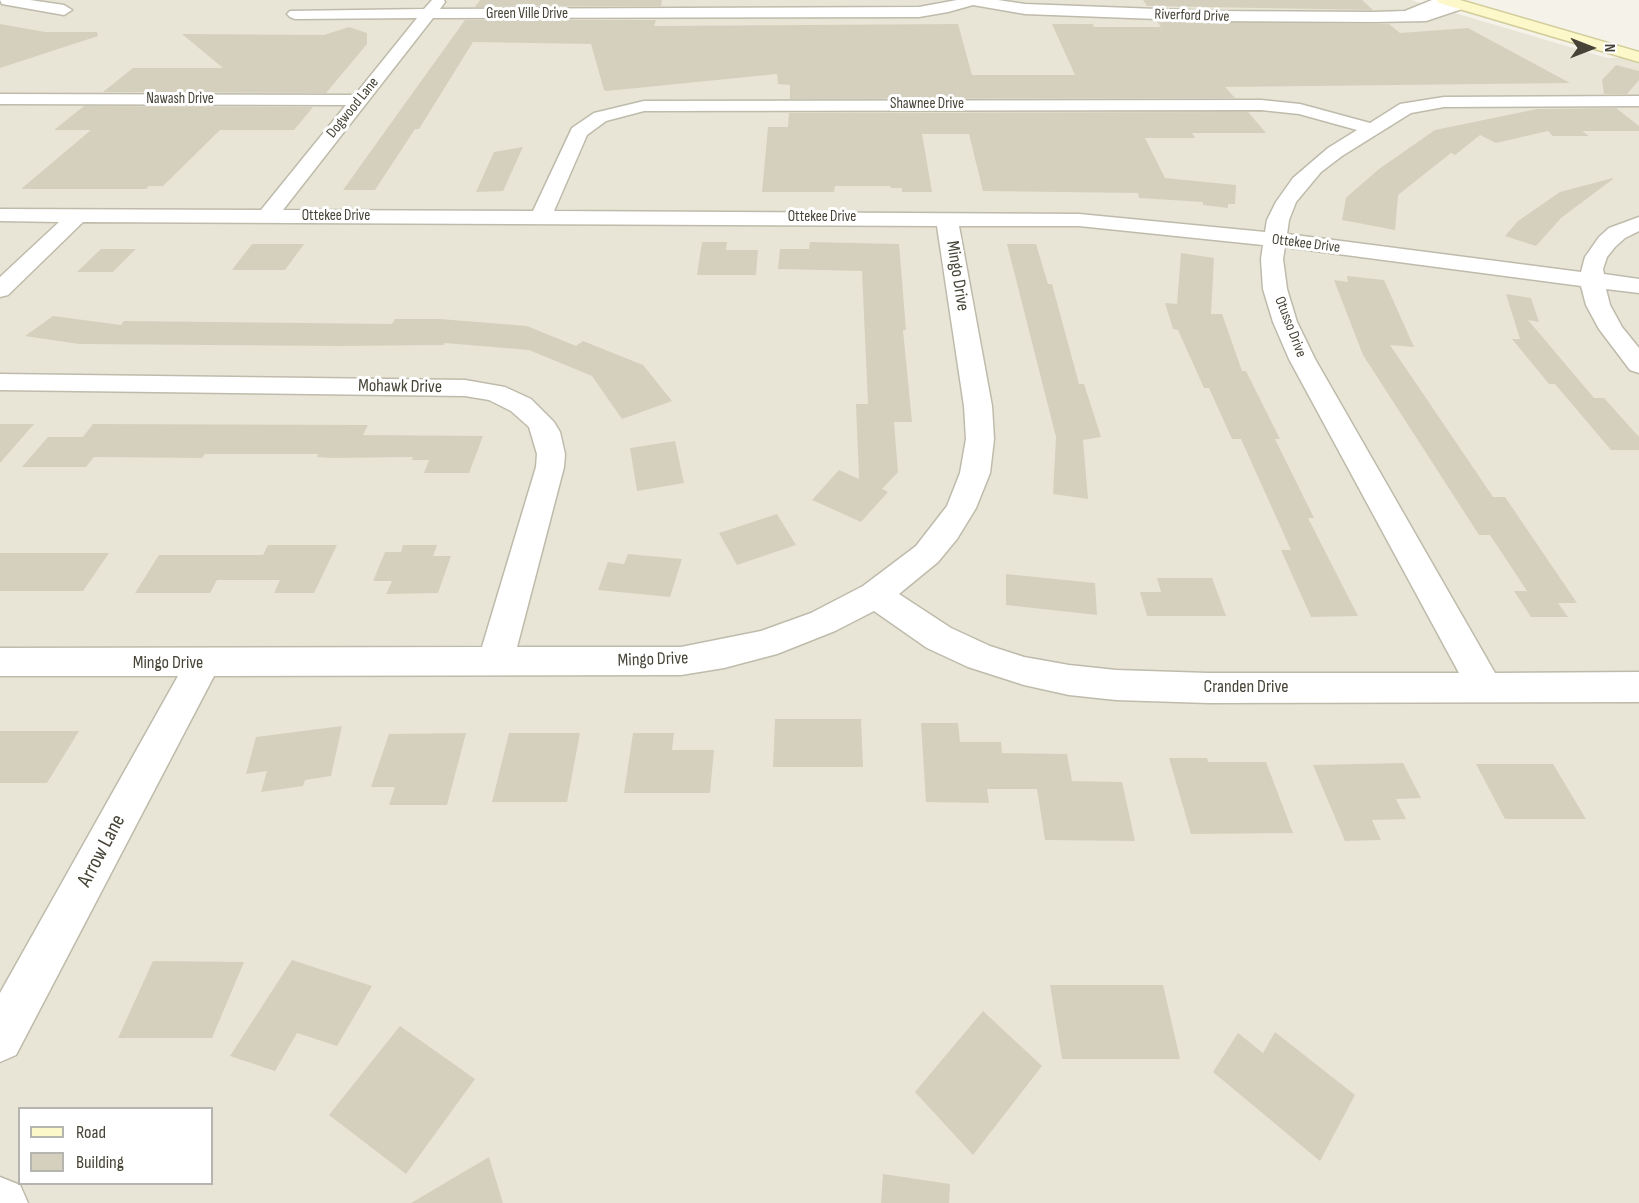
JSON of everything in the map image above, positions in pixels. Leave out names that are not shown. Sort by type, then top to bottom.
[{"type":"main road","points":[[1450,2],[1639,57]]},
{"type":"street","points":[[2,0],[64,10]]},
{"type":"street","name":"Green Ville Drive","points":[[296,14],[434,7],[919,12],[948,8],[972,0]]},
{"type":"street","name":"Riverford Drive","points":[[972,0],[1006,7],[1044,10],[1210,16],[1374,17],[1414,15],[1412,12],[1450,2]]},
{"type":"street","name":"Dogwood Lane","points":[[267,216],[434,7]]},
{"type":"street","name":"Nawash Drive","points":[[0,99],[360,100]]},
{"type":"street","name":"Otusso Drive","points":[[1485,687],[1302,359],[1285,322],[1275,289],[1273,239],[1286,202],[1300,182],[1335,152],[1406,108],[1433,102],[1639,101]]},
{"type":"street","name":"Shawnee Drive","points":[[541,217],[579,132],[600,117],[644,106],[1261,105],[1300,109],[1372,129]]},
{"type":"street","name":"Ottekee Drive","points":[[0,215],[947,218],[1093,221],[1273,239],[1639,286]]},
{"type":"street","points":[[0,290],[77,216]]},
{"type":"street","name":"Mingo Drive","points":[[0,662],[495,663],[681,660],[724,654],[765,644],[823,622],[875,594],[927,554],[961,508],[975,473],[980,439],[978,406],[947,218]]},
{"type":"street","points":[[1639,223],[1617,233],[1607,242],[1596,257],[1592,280],[1598,305],[1611,329],[1639,365]]},
{"type":"street","name":"Mohawk Drive","points":[[0,382],[465,388],[496,393],[521,405],[536,417],[546,432],[551,454],[550,467],[495,663]]},
{"type":"street","name":"Cranden Drive","points":[[875,594],[939,638],[980,657],[1069,680],[1116,685],[1208,688],[1639,687]]},
{"type":"street","name":"Arrow Lane","points":[[0,1039],[203,663]]},
{"type":"shaded area","points":[[0,0],[1411,0],[1607,58],[1621,58],[1639,64],[1639,1203],[0,1203]]},
{"type":"building","points":[[480,0],[662,0],[661,6],[475,7]]},
{"type":"building","points":[[1143,0],[1362,0],[1373,10],[1147,6]]},
{"type":"building","points":[[465,20],[656,20],[654,26],[958,24],[972,75],[1075,75],[1052,24],[1093,24],[1094,27],[1161,27],[1157,21],[1389,24],[1400,33],[1468,28],[1570,83],[1225,87],[1235,98],[790,99],[790,85],[778,84],[777,74],[607,91],[604,90],[591,44],[473,42],[419,129],[415,129],[375,190],[343,190]]},
{"type":"building","points":[[0,24],[45,32],[97,32],[98,36],[0,68]]},
{"type":"building","points":[[349,27],[367,33],[367,44],[326,93],[103,92],[133,68],[223,68],[182,34],[324,35]]},
{"type":"building","points":[[1616,65],[1639,71],[1639,80],[1627,94],[1604,94],[1602,80]]},
{"type":"building","points":[[84,106],[313,107],[294,130],[220,130],[163,186],[149,186],[146,189],[21,189],[91,130],[54,130]]},
{"type":"building","points":[[1616,108],[1639,126],[1639,131],[1582,131],[1589,136],[1553,136],[1548,131],[1496,143],[1480,135],[1455,155],[1451,153],[1398,195],[1395,230],[1342,220],[1348,196],[1379,169],[1435,130],[1537,109]]},
{"type":"building","points":[[1248,112],[1266,133],[1192,133],[1195,138],[1145,138],[1165,178],[1236,185],[1235,204],[1228,204],[1228,208],[1203,205],[1203,202],[1139,198],[1138,193],[983,191],[969,134],[922,134],[932,192],[902,192],[902,188],[891,188],[890,186],[835,186],[834,192],[762,192],[768,127],[788,127],[789,113]]},
{"type":"building","points":[[523,147],[503,191],[476,192],[494,152]]},
{"type":"building","points":[[1613,178],[1561,218],[1536,246],[1505,236],[1518,221],[1560,192]]},
{"type":"building","points":[[702,242],[727,242],[726,250],[758,250],[756,275],[697,275]]},
{"type":"building","points":[[810,242],[899,244],[906,330],[903,330],[912,422],[894,422],[898,472],[882,489],[888,492],[861,522],[812,500],[839,470],[859,479],[856,404],[868,404],[862,271],[778,269],[780,249],[809,249]]},
{"type":"building","points":[[252,244],[304,244],[285,270],[232,270]]},
{"type":"building","points":[[1007,244],[1036,244],[1048,284],[1052,284],[1079,384],[1084,384],[1101,437],[1083,440],[1088,499],[1053,494],[1056,437]]},
{"type":"building","points":[[101,249],[136,249],[113,272],[77,272]]},
{"type":"building","points":[[1181,253],[1214,258],[1211,314],[1222,314],[1242,371],[1246,371],[1280,439],[1275,439],[1314,518],[1308,518],[1358,616],[1311,617],[1281,550],[1291,550],[1241,439],[1232,439],[1209,388],[1204,388],[1178,330],[1173,329],[1165,303],[1177,304]]},
{"type":"building","points":[[1347,276],[1384,280],[1414,347],[1390,345],[1493,497],[1505,497],[1577,603],[1558,603],[1568,617],[1531,617],[1514,591],[1527,591],[1490,535],[1479,535],[1363,355],[1334,280],[1348,282]]},
{"type":"building","points":[[1506,294],[1531,298],[1539,322],[1528,320],[1594,398],[1604,398],[1639,437],[1639,450],[1611,450],[1555,384],[1549,384],[1512,339],[1520,339]]},
{"type":"building","points":[[53,316],[121,325],[124,321],[392,324],[395,319],[440,319],[527,326],[576,346],[583,341],[643,365],[672,401],[622,419],[592,376],[529,350],[445,343],[443,345],[339,346],[79,344],[25,336]]},
{"type":"building","points":[[0,424],[34,424],[0,463]]},
{"type":"building","points":[[93,424],[368,425],[363,435],[483,436],[469,473],[424,473],[429,460],[412,460],[413,457],[333,458],[317,457],[318,454],[205,454],[202,458],[94,457],[86,467],[22,467],[48,437],[83,437]]},
{"type":"building","points":[[675,441],[684,483],[637,491],[630,448]]},
{"type":"building","points":[[777,514],[796,545],[737,565],[719,533]]},
{"type":"building","points":[[268,545],[337,545],[314,593],[274,593],[280,580],[217,580],[210,593],[135,593],[159,555],[263,555]]},
{"type":"building","points":[[403,545],[437,545],[433,556],[451,556],[438,593],[386,594],[392,581],[373,581],[385,552],[401,552]]},
{"type":"building","points":[[0,553],[109,553],[83,591],[0,591]]},
{"type":"building","points":[[628,554],[682,559],[670,597],[598,590],[608,562],[624,564]]},
{"type":"building","points":[[1006,574],[1095,583],[1097,615],[1006,605]]},
{"type":"building","points":[[1157,578],[1212,578],[1226,616],[1147,616],[1140,592],[1161,592]]},
{"type":"building","points":[[775,719],[861,719],[863,767],[773,767]]},
{"type":"building","points":[[921,723],[958,723],[960,742],[1001,742],[1002,753],[1067,754],[1072,781],[1122,782],[1135,841],[1045,840],[1037,789],[987,789],[989,803],[926,802]]},
{"type":"building","points":[[342,726],[331,776],[305,780],[303,786],[261,792],[267,771],[246,774],[256,737]]},
{"type":"building","points":[[0,731],[79,731],[47,783],[0,783]]},
{"type":"building","points":[[466,733],[447,805],[389,805],[395,787],[371,787],[389,734]]},
{"type":"building","points":[[509,733],[580,733],[567,802],[492,802]]},
{"type":"building","points":[[633,733],[674,733],[672,750],[714,750],[710,793],[624,793]]},
{"type":"building","points":[[1169,758],[1207,758],[1208,762],[1266,762],[1293,833],[1191,834]]},
{"type":"building","points":[[1403,763],[1421,798],[1396,799],[1406,819],[1372,820],[1381,840],[1345,841],[1313,765]]},
{"type":"building","points":[[1476,764],[1553,764],[1586,819],[1505,819]]},
{"type":"building","points":[[292,960],[372,986],[337,1046],[297,1033],[275,1071],[230,1056]]},
{"type":"building","points":[[153,961],[244,962],[212,1038],[118,1038]]},
{"type":"building","points":[[1050,985],[1163,985],[1180,1059],[1062,1059]]},
{"type":"building","points":[[983,1011],[1042,1066],[973,1155],[915,1092]]},
{"type":"building","points":[[400,1026],[475,1079],[406,1174],[329,1115]]},
{"type":"building","points":[[1275,1032],[1355,1095],[1320,1161],[1213,1072],[1238,1033],[1263,1053]]},
{"type":"building","points":[[489,1157],[503,1203],[411,1203]]},
{"type":"building","points":[[883,1174],[950,1184],[949,1203],[881,1203]]}]
